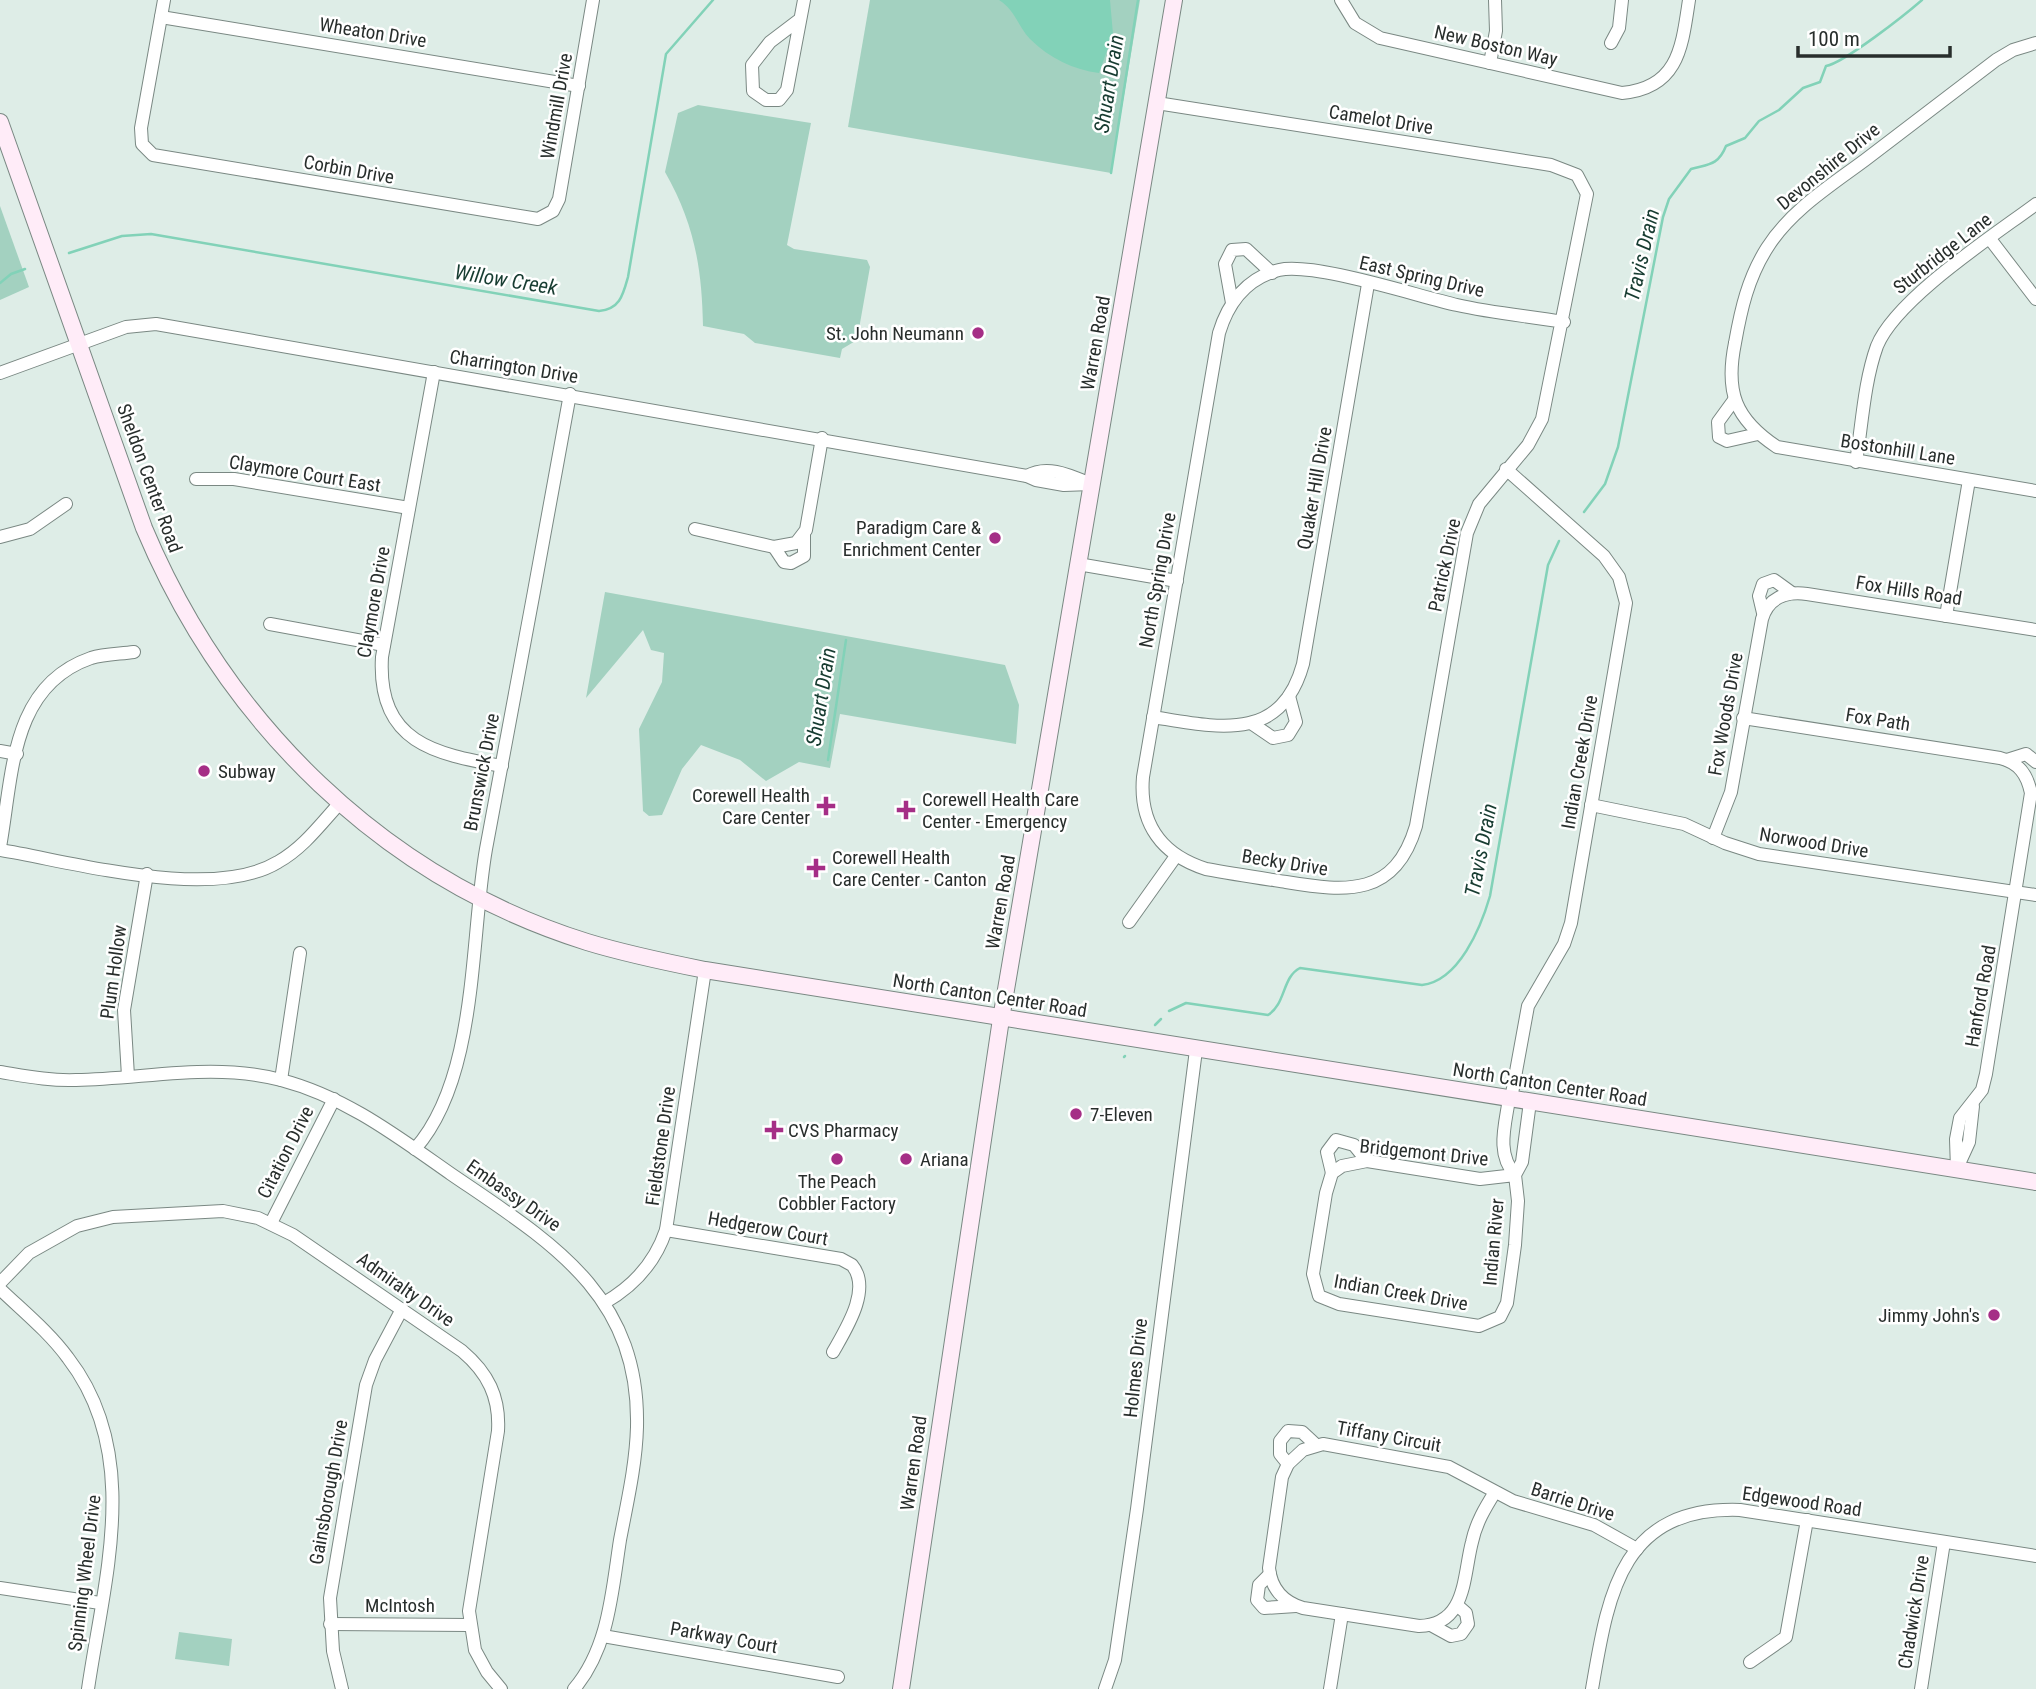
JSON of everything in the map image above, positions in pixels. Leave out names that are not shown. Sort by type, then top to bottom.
[{"type":"main road","name":"Warren Road","points":[[901,1689],[1001,1019],[1174,0]]},
{"type":"main road","name":"Sheldon Center Road","points":[[0,122],[144,528],[179,604],[255,717],[339,804]]},
{"type":"main road","name":"North Canton Center Road","points":[[339,804],[405,853],[482,899],[585,942],[638,957],[1001,1019],[2036,1182]]},
{"type":"street","points":[[161,17],[164,0]]},
{"type":"street","name":"Windmill Drive","points":[[549,215],[559,199],[593,0]]},
{"type":"street","points":[[799,20],[770,42],[752,65],[753,91],[766,100],[779,100],[788,90],[804,0]]},
{"type":"street","name":"New Boston Way","points":[[1341,0],[1350,17],[1363,30],[1380,38],[1622,93],[1640,90],[1660,80],[1674,64],[1682,45],[1689,0]]},
{"type":"street","points":[[1490,64],[1496,31],[1495,0]]},
{"type":"street","points":[[1611,43],[1619,28],[1622,0]]},
{"type":"street","name":"Wheaton Drive","points":[[161,17],[579,86]]},
{"type":"street","name":"Corbin Drive","points":[[161,17],[141,128],[145,148],[159,156],[526,218],[538,219],[549,215]]},
{"type":"street","name":"Devonshire Drive","points":[[1744,419],[1734,400],[1730,364],[1744,298],[1755,268],[1774,237],[1822,193],[1978,74],[2004,55],[2036,43]]},
{"type":"street","name":"Camelot Drive","points":[[1157,103],[1551,166],[1577,175],[1587,194]]},
{"type":"street","name":"Patrick Drive","points":[[1387,874],[1400,862],[1416,827],[1467,533],[1479,504],[1528,445],[1542,419],[1564,322],[1587,194]]},
{"type":"street","name":"Sturbridge Lane","points":[[1856,462],[1872,362],[1886,328],[1908,302],[2036,204]]},
{"type":"street","points":[[1990,239],[2036,299]]},
{"type":"street","points":[[1232,303],[1225,264],[1232,250],[1246,249],[1272,273]]},
{"type":"street","name":"East Spring Drive","points":[[1252,283],[1272,273],[1309,269],[1462,306],[1564,322]]},
{"type":"street","name":"North Spring Drive","points":[[1176,856],[1154,833],[1142,803],[1143,777],[1219,333],[1232,303],[1252,283]]},
{"type":"street","name":"Quaker Hill Drive","points":[[1153,717],[1222,728],[1251,723],[1273,712],[1289,696],[1303,664],[1368,284]]},
{"type":"street","name":"Charrington Drive","points":[[0,373],[126,327],[156,324],[822,438],[1065,485],[1091,484]]},
{"type":"street","name":"Claymore Drive","points":[[434,372],[384,645],[381,670],[384,693],[393,714],[407,732],[439,754],[502,766]]},
{"type":"street","name":"Brunswick Drive","points":[[415,1149],[438,1119],[452,1085],[482,899],[483,867],[570,394]]},
{"type":"street","points":[[1734,400],[1718,422],[1719,437],[1727,441],[1758,434]]},
{"type":"street","name":"Bostonhill Lane","points":[[1744,419],[1758,434],[1789,451],[2036,491]]},
{"type":"street","points":[[695,529],[774,547],[790,546],[804,534],[822,438]]},
{"type":"street","name":"Indian Creek Drive","points":[[1506,470],[1613,566],[1623,589],[1625,614],[1568,934],[1528,1006],[1503,1145],[1504,1163],[1515,1175]]},
{"type":"street","name":"Claymore Court East","points":[[195,479],[234,479],[409,508]]},
{"type":"street","points":[[1946,616],[1969,480]]},
{"type":"street","points":[[0,537],[30,529],[66,504]]},
{"type":"street","points":[[1078,564],[1177,582]]},
{"type":"street","name":"Fox Woods Drive","points":[[1713,838],[1731,792],[1763,613],[1759,596],[1763,584],[1774,580],[1792,593]]},
{"type":"street","name":"Fox Hills Road","points":[[1763,613],[1776,598],[1792,593],[2036,630]]},
{"type":"street","points":[[270,624],[384,645]]},
{"type":"street","points":[[134,652],[93,657],[56,676],[43,688],[26,716],[0,848],[147,874],[208,880],[257,872],[295,851],[339,804]]},
{"type":"street","name":"Quaker Hill Drive","points":[[1251,723],[1273,738],[1288,735],[1296,722],[1289,696]]},
{"type":"street","name":"Fox Path","points":[[1743,718],[2007,760],[2026,754],[2036,762]]},
{"type":"street","points":[[0,751],[17,754]]},
{"type":"street","points":[[2007,760],[2033,780],[2016,891]]},
{"type":"street","name":"Norwood Drive","points":[[1591,805],[1657,816],[1759,854],[2036,895]]},
{"type":"street","points":[[1129,922],[1176,856]]},
{"type":"street","name":"Becky Drive","points":[[1176,856],[1206,869],[1331,890],[1362,887],[1387,874]]},
{"type":"street","name":"Plum Hollow","points":[[128,1076],[124,1010],[147,874]]},
{"type":"street","name":"Hanford Road","points":[[1957,1169],[1969,1142],[1973,1105],[1986,1074],[2016,891]]},
{"type":"street","points":[[281,1080],[300,953]]},
{"type":"street","name":"Fieldstone Drive","points":[[604,1303],[623,1291],[642,1273],[657,1251],[666,1230],[705,970]]},
{"type":"street","name":"Holmes Drive","points":[[1105,1689],[1115,1660],[1139,1497],[1196,1050]]},
{"type":"street","name":"Embassy Drive","points":[[0,1072],[60,1080],[220,1071],[281,1080],[334,1099],[366,1116],[551,1244],[578,1268],[604,1303],[620,1334],[630,1363],[637,1425],[633,1464],[603,1636],[594,1658],[574,1689]]},
{"type":"street","name":"Citation Drive","points":[[271,1223],[334,1099]]},
{"type":"street","name":"Indian River","points":[[1507,1303],[1518,1223],[1515,1175],[1522,1162],[1530,1102]]},
{"type":"street","points":[[1332,1173],[1327,1152],[1336,1140],[1349,1141],[1367,1161]]},
{"type":"street","name":"Bridgemont Drive","points":[[1332,1173],[1351,1162],[1367,1161],[1480,1179],[1515,1175]]},
{"type":"street","name":"Indian Creek Drive","points":[[1332,1173],[1326,1193],[1313,1274],[1319,1296],[1339,1304],[1479,1326],[1495,1321],[1507,1303]]},
{"type":"street","name":"Admiralty Drive","points":[[0,1283],[40,1245],[65,1231],[95,1220],[205,1210],[241,1213],[271,1223],[293,1235],[402,1309],[475,1363],[490,1383],[497,1403],[498,1431],[470,1597],[469,1625],[481,1663],[500,1689]]},
{"type":"street","name":"Hedgerow Court","points":[[666,1230],[848,1262],[856,1270],[859,1280],[852,1317],[834,1352]]},
{"type":"street","name":"Spinning Wheel Drive","points":[[0,1289],[68,1357],[88,1387],[104,1425],[112,1460],[114,1496],[88,1689]]},
{"type":"street","name":"Gainsborough Drive","points":[[342,1689],[330,1624],[332,1577],[366,1385],[375,1360],[402,1309]]},
{"type":"street","name":"Tiffany Circuit","points":[[1288,1464],[1280,1454],[1280,1441],[1288,1431],[1301,1432],[1316,1445],[1438,1464],[1495,1492],[1475,1529],[1458,1606],[1466,1613],[1468,1625],[1461,1634],[1451,1636],[1432,1625],[1296,1606],[1265,1608],[1257,1600],[1259,1585],[1270,1574],[1282,1477],[1288,1464],[1298,1454],[1316,1445]]},
{"type":"street","name":"Barrie Drive","points":[[1495,1492],[1525,1506],[1594,1525],[1637,1549]]},
{"type":"street","name":"Edgewood Road","points":[[1592,1689],[1610,1595],[1621,1571],[1637,1549],[1673,1523],[1709,1511],[1740,1510],[2036,1556]]},
{"type":"street","points":[[1750,1662],[1786,1637],[1807,1520]]},
{"type":"street","name":"Chadwick Drive","points":[[1921,1689],[1944,1542]]},
{"type":"street","points":[[1270,1574],[1277,1591],[1296,1606]]},
{"type":"street","points":[[0,1588],[100,1603]]},
{"type":"street","points":[[1432,1625],[1449,1616],[1458,1606]]},
{"type":"street","points":[[1330,1689],[1342,1614]]},
{"type":"street","name":"McIntosh","points":[[330,1624],[469,1625]]},
{"type":"street","name":"Parkway Court","points":[[603,1636],[838,1677]]},
{"type":"shaded area","points":[[870,0],[1140,0],[1111,173],[848,127]]},
{"type":"shaded area","points":[[999,0],[1110,0],[1113,34],[1099,73],[1071,66],[1045,52],[1030,39],[1009,8]]},
{"type":"shaded area","points":[[698,105],[811,123],[787,245],[794,249],[867,260],[870,267],[857,340],[842,349],[840,358],[755,343],[744,334],[703,326],[701,284],[690,228],[665,172],[678,113]]},
{"type":"shaded area","points":[[0,206],[29,287],[0,300]]},
{"type":"shaded area","points":[[605,592],[1005,665],[1019,705],[1016,744],[840,714],[830,768],[799,762],[766,781],[740,760],[701,745],[682,769],[662,815],[649,816],[643,811],[639,729],[662,682],[664,653],[651,650],[643,630],[586,698]]},
{"type":"shaded area","points":[[179,1632],[232,1639],[229,1666],[175,1659]]},
{"type":"waterway","name":"Willow Creek","points":[[69,253],[122,236],[151,234],[599,311],[606,310],[619,300],[628,277],[666,54],[713,0]]},
{"type":"waterway","name":"Shuart Drain","points":[[1111,173],[1138,0]]},
{"type":"waterway","name":"Travis Drain","points":[[1584,512],[1605,484],[1618,447],[1663,217],[1669,199],[1691,169],[1716,161],[1726,146],[1745,138],[1759,121],[1779,110],[1803,88],[1820,82],[1826,66],[1860,47],[1922,0]]},
{"type":"waterway","name":"Willow Creek","points":[[0,283],[11,274],[25,269]]},
{"type":"waterway","name":"Travis Drain","points":[[1169,1011],[1186,1003],[1268,1015],[1278,1004],[1294,972],[1300,968],[1422,985],[1447,974],[1457,963],[1474,937],[1490,896],[1548,565],[1559,541]]},
{"type":"waterway","name":"Shuart Drain","points":[[828,760],[846,640]]},
{"type":"waterway","name":"Travis Drain","points":[[1155,1025],[1161,1019]]},
{"type":"place","name":"St. John Neumann","points":[[978,333]]},
{"type":"place","name":"Paradigm Care & Enrichment Center","points":[[995,538]]},
{"type":"place","name":"Subway","points":[[204,771]]},
{"type":"place","name":"Corewell Health Care Center","points":[[826,806]]},
{"type":"place","name":"Corewell Health Care Center - Emergency","points":[[906,810]]},
{"type":"place","name":"Corewell Health Care Center - Canton","points":[[816,868]]},
{"type":"place","name":"7-Eleven","points":[[1076,1114]]},
{"type":"place","name":"CVS Pharmacy","points":[[774,1130]]},
{"type":"place","name":"The Peach Cobbler Factory","points":[[837,1159]]},
{"type":"place","name":"Ariana","points":[[906,1159]]},
{"type":"place","name":"Jimmy John's","points":[[1994,1315]]}]
